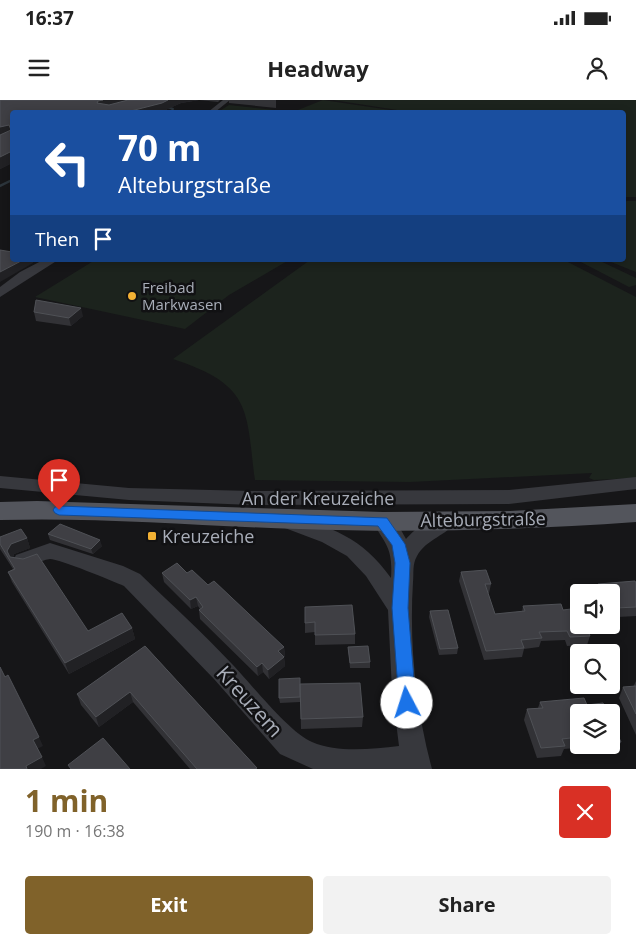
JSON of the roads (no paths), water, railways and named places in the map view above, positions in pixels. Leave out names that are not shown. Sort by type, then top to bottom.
[{"type":"main road","name":"Alteburgstraße","points":[[0,512],[76,510],[281,519],[382,521],[532,519],[636,512]]},
{"type":"street","points":[[214,110],[227,100]]},
{"type":"street","points":[[0,293],[24,275],[48,262]]},
{"type":"street","name":"An der Kreuzeiche","points":[[0,482],[112,493],[233,498],[509,497],[636,483]]},
{"type":"street","points":[[281,519],[331,538],[354,551],[373,570],[400,608]]},
{"type":"street","points":[[382,521],[398,544],[402,563],[400,608],[407,703],[417,763]]},
{"type":"street","points":[[402,563],[410,546],[416,540],[446,521]]},
{"type":"street","name":"Kreuzem","points":[[24,561],[50,551],[115,572],[132,580],[223,671],[290,745],[302,754],[320,759],[367,763],[417,763]]},
{"type":"waterway","points":[[165,106],[172,110]]},
{"type":"waterway","points":[[0,186],[10,181]]},
{"type":"place","name":"Freibad Markwasen","points":[[132,296]]},
{"type":"place","name":"Kreuzeiche","points":[[152,536]]}]
